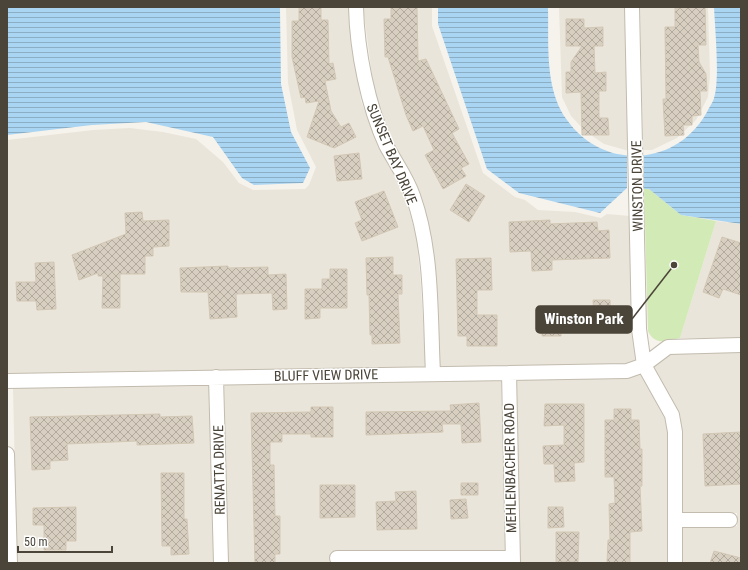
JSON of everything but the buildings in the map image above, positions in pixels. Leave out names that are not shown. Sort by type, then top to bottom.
[{"type":"street","name":"SUNSET BAY DRIVE","points":[[356,7],[368,99],[387,146],[400,167],[413,196],[423,235],[428,273],[433,373]]},
{"type":"street","name":"WINSTON DRIVE","points":[[632,7],[639,329],[644,365]]},
{"type":"street","name":"BLUFF VIEW DRIVE","points":[[7,382],[433,373],[627,371],[644,365],[668,347],[741,345]]},
{"type":"street","points":[[644,365],[672,415],[675,432],[675,563]]},
{"type":"street","name":"MEHLENBACHER ROAD","points":[[509,373],[513,560]]},
{"type":"street","name":"RENATTA DRIVE","points":[[216,377],[221,563]]},
{"type":"street","points":[[7,454],[10,563]]},
{"type":"street","points":[[675,520],[730,520]]},
{"type":"street","points":[[338,558],[513,560]]},
{"type":"shaded area","points":[[286,7],[349,7],[361,101],[380,148],[393,170],[406,198],[416,236],[426,367],[7,375],[7,140],[93,130],[130,128],[163,132],[196,139],[223,162],[239,183],[253,190],[305,189],[309,185],[316,167],[297,130],[288,83]]},
{"type":"shaded area","points":[[363,7],[432,7],[432,26],[483,173],[515,197],[525,200],[538,210],[575,212],[601,218],[607,214],[630,216],[632,329],[636,361],[626,364],[440,367],[435,272],[430,234],[420,193],[406,165],[393,144],[375,98]]},
{"type":"shaded area","points":[[559,7],[625,7],[629,151],[604,144],[585,131],[571,116],[562,97]]},
{"type":"shaded area","points":[[640,7],[708,7],[710,76],[708,97],[696,120],[677,138],[652,150],[643,150]]},
{"type":"shaded area","points":[[716,221],[741,224],[741,338],[680,338]]},
{"type":"shaded area","points":[[741,352],[741,563],[682,563],[683,527],[737,526],[737,513],[683,514],[682,432],[680,414],[653,367],[671,354]]},
{"type":"shaded area","points":[[641,373],[665,417],[668,432],[668,563],[520,563],[516,379]]},
{"type":"shaded area","points":[[501,379],[505,551],[331,552],[330,563],[228,563],[224,383]]},
{"type":"shaded area","points":[[209,384],[214,563],[17,563],[13,388]]},
{"type":"green space","points":[[644,188],[649,189],[681,215],[716,221],[680,338],[666,341],[658,341],[654,339],[648,331]]},
{"type":"water","points":[[7,7],[280,7],[281,84],[291,132],[310,168],[303,183],[254,185],[242,178],[213,137],[146,122],[92,125],[7,135]]},
{"type":"water","points":[[438,7],[548,7],[548,50],[551,80],[554,94],[567,120],[582,137],[600,148],[619,154],[639,156],[659,152],[678,144],[694,130],[707,112],[713,100],[717,79],[714,7],[741,7],[741,224],[681,215],[649,189],[627,188],[600,213],[519,193],[487,169],[438,24]]},
{"type":"pier","points":[[627,156],[644,156],[644,188],[627,188]]},
{"type":"place","name":"Winston Park","points":[[674,265]]}]
